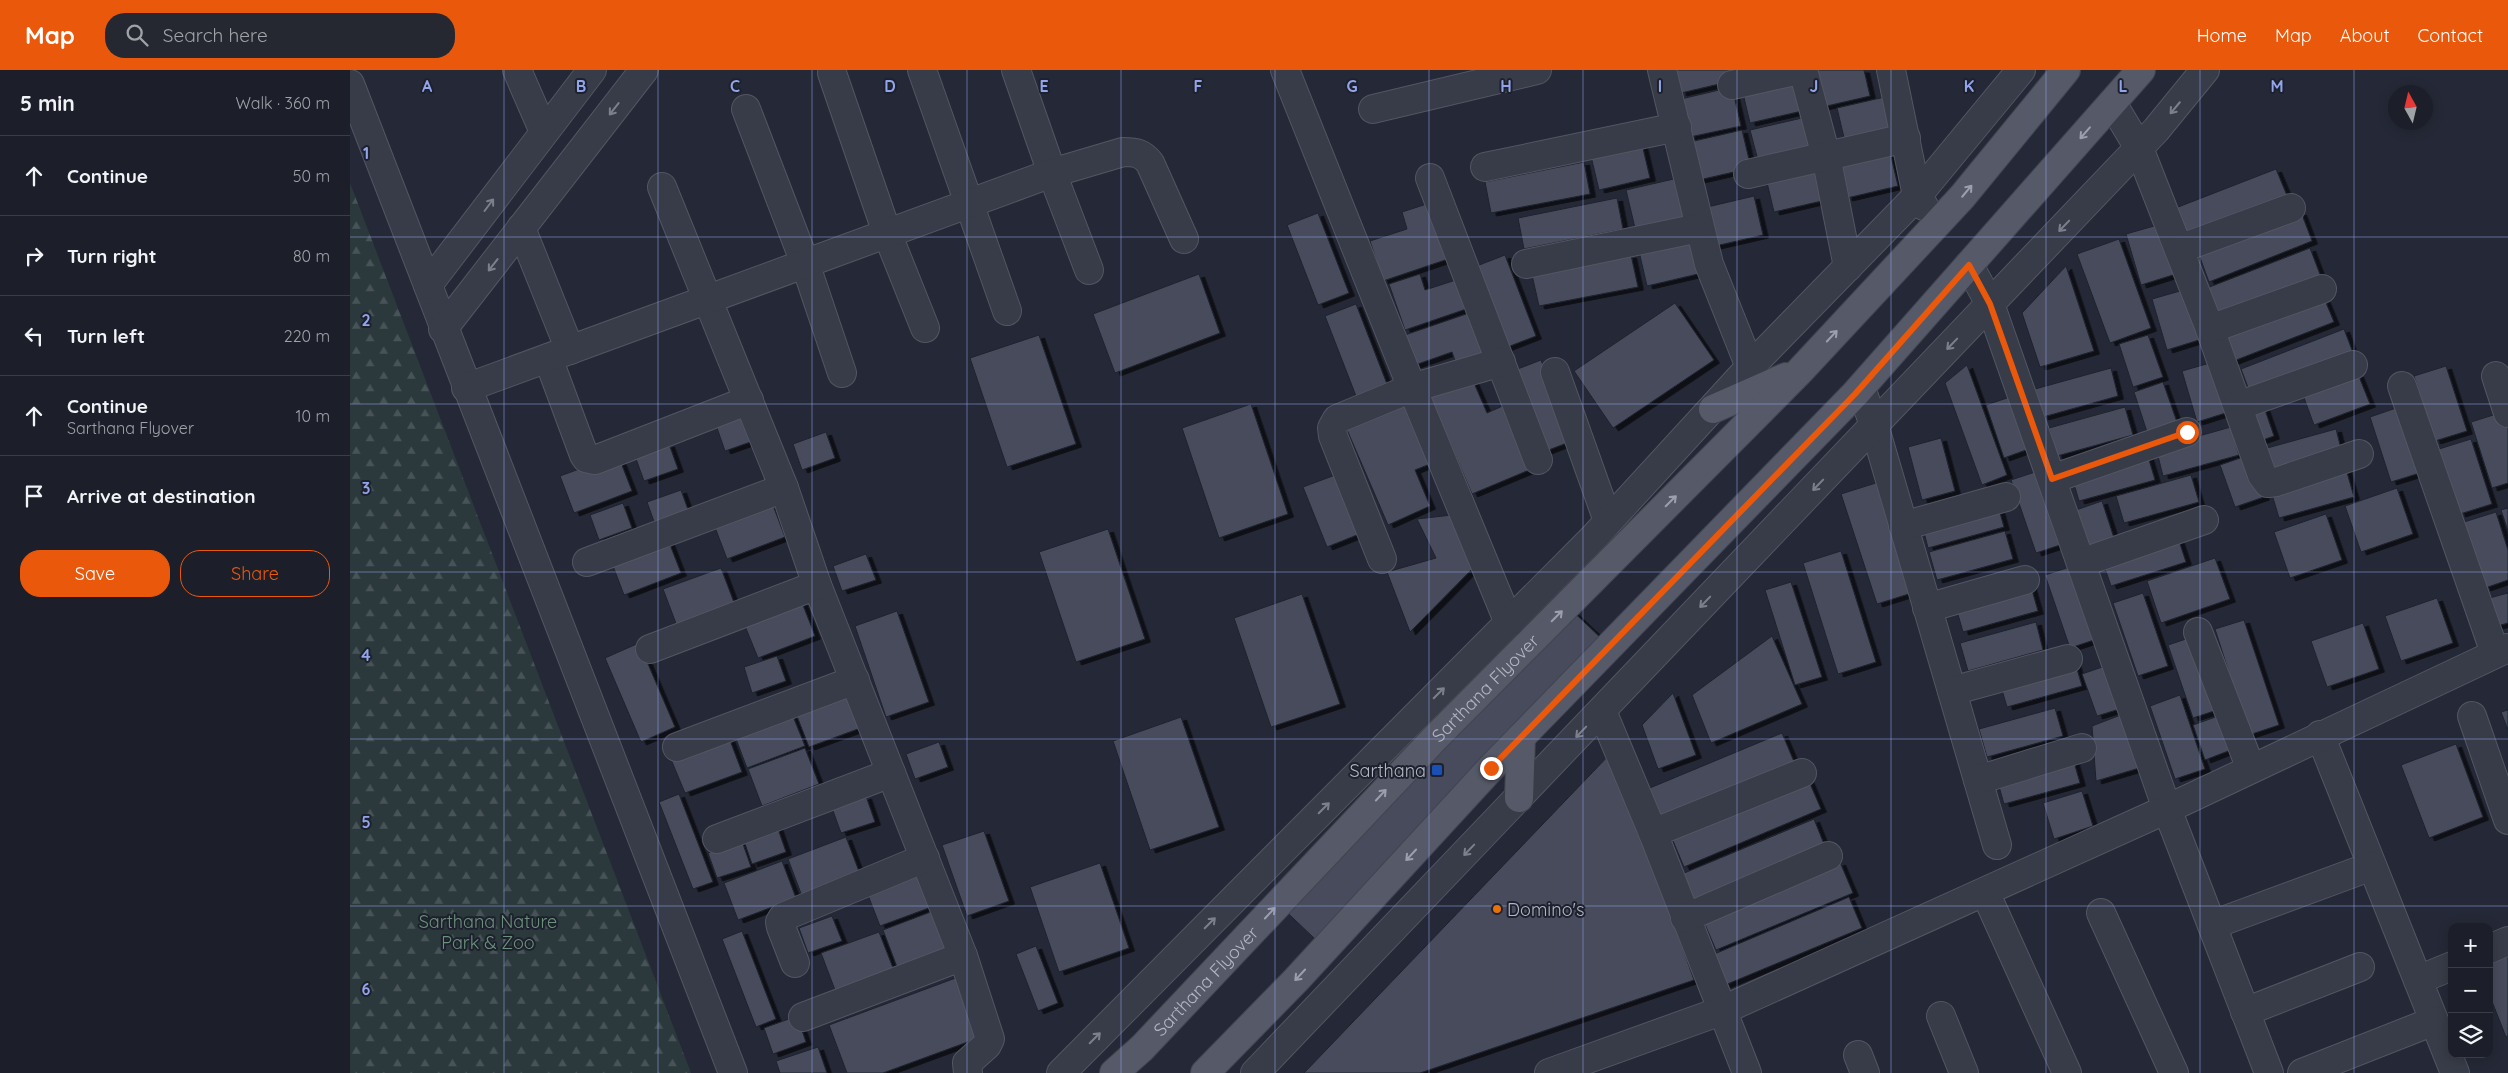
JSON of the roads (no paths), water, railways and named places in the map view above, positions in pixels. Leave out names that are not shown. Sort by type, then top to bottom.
[{"type":"main road","name":"Sarthana Flyover","points":[[1114,1073],[1148,1041],[1436,737],[1799,372],[1962,197],[2066,70]]},
{"type":"main road","points":[[1205,1073],[1296,980],[1491,768],[1861,388],[2140,70]]},
{"type":"main road","points":[[1713,408],[1799,372]]},
{"type":"main road","points":[[1519,798],[1521,737]]},
{"type":"street","points":[[518,70],[544,132]]},
{"type":"street","points":[[428,285],[592,70]]},
{"type":"street","points":[[443,329],[644,70]]},
{"type":"street","points":[[922,70],[1007,311]]},
{"type":"street","points":[[1016,70],[1089,270]]},
{"type":"street","points":[[1285,70],[1412,388],[1509,623]]},
{"type":"street","points":[[1373,109],[1458,79],[1537,70]]},
{"type":"street","points":[[1662,70],[1709,264],[1750,367]]},
{"type":"street","points":[[1732,85],[1799,70]]},
{"type":"street","points":[[1803,70],[1826,156],[1848,267]]},
{"type":"street","points":[[1892,70],[1917,196],[1937,224]]},
{"type":"street","points":[[1061,1073],[1608,521],[1750,367],[1917,196],[2021,70]]},
{"type":"street","points":[[1255,1073],[2139,148],[2174,111],[2205,70]]},
{"type":"street","points":[[832,74],[887,233],[925,328]]},
{"type":"street","points":[[350,84],[428,285],[443,329],[733,1073]]},
{"type":"street","points":[[2112,103],[2139,148],[2210,329],[2262,475],[2268,483],[2359,454]]},
{"type":"street","points":[[746,109],[805,263],[842,373]]},
{"type":"street","points":[[1484,166],[1676,128]]},
{"type":"street","points":[[1748,174],[1906,138]]},
{"type":"street","points":[[466,388],[1052,173],[1123,152],[1135,152],[1144,156],[1150,163],[1184,239]]},
{"type":"street","points":[[1430,178],[1538,460]]},
{"type":"street","points":[[662,187],[706,300],[784,488],[818,585],[963,956],[990,1039],[987,1045],[967,1063],[968,1073]]},
{"type":"street","points":[[2179,248],[2291,208]]},
{"type":"street","points":[[521,228],[559,354],[584,455],[590,460],[595,460],[749,400]]},
{"type":"street","points":[[1526,264],[1699,228]]},
{"type":"street","points":[[1969,265],[1990,304],[2167,809],[2269,1073]]},
{"type":"street","points":[[2210,329],[2322,289]]},
{"type":"street","points":[[1382,559],[1333,436],[1332,428],[1337,419],[1412,388],[1501,362]]},
{"type":"street","points":[[2238,406],[2353,365]]},
{"type":"street","points":[[1555,372],[1608,521]]},
{"type":"street","points":[[2496,376],[2508,413]]},
{"type":"street","points":[[1548,1073],[1721,1011],[2167,809],[2320,735],[2502,651],[2402,386]]},
{"type":"street","points":[[1861,388],[1874,426],[1997,844]]},
{"type":"street","points":[[2052,479],[2187,432]]},
{"type":"street","points":[[587,562],[784,488]]},
{"type":"street","points":[[1903,526],[2006,496]]},
{"type":"street","points":[[2081,563],[2204,520]]},
{"type":"street","points":[[1927,608],[2025,580]]},
{"type":"street","points":[[650,650],[818,585]]},
{"type":"street","points":[[2198,632],[2251,769]]},
{"type":"street","points":[[1952,691],[2068,659]]},
{"type":"street","points":[[677,747],[855,680]]},
{"type":"street","points":[[1602,711],[1653,833],[1721,1011],[1747,1073]]},
{"type":"street","points":[[2472,716],[2508,820]]},
{"type":"street","points":[[2320,735],[2455,1073]]},
{"type":"street","points":[[1978,780],[2082,748]]},
{"type":"street","points":[[1653,833],[1802,772]]},
{"type":"street","points":[[717,839],[892,773]]},
{"type":"street","points":[[1685,918],[1828,856]]},
{"type":"street","points":[[796,963],[781,927],[780,922],[783,917],[925,858]]},
{"type":"street","points":[[2212,925],[2372,866]]},
{"type":"street","points":[[1985,892],[2066,1073]]},
{"type":"street","points":[[2101,913],[2174,1073]]},
{"type":"street","points":[[2493,947],[2508,941]]},
{"type":"street","points":[[803,1017],[963,956]]},
{"type":"street","points":[[2246,1012],[2360,968]]},
{"type":"street","points":[[2418,980],[2448,968]]},
{"type":"street","points":[[1941,1016],[1964,1073]]},
{"type":"street","points":[[2302,1073],[2434,1021]]},
{"type":"place","name":"Sarthana","points":[[1437,770]]},
{"type":"place","name":"Domino's","points":[[1497,909]]},
{"type":"park label","name":"Sarthana Nature Park & Zoo","points":[[488,931]]}]
